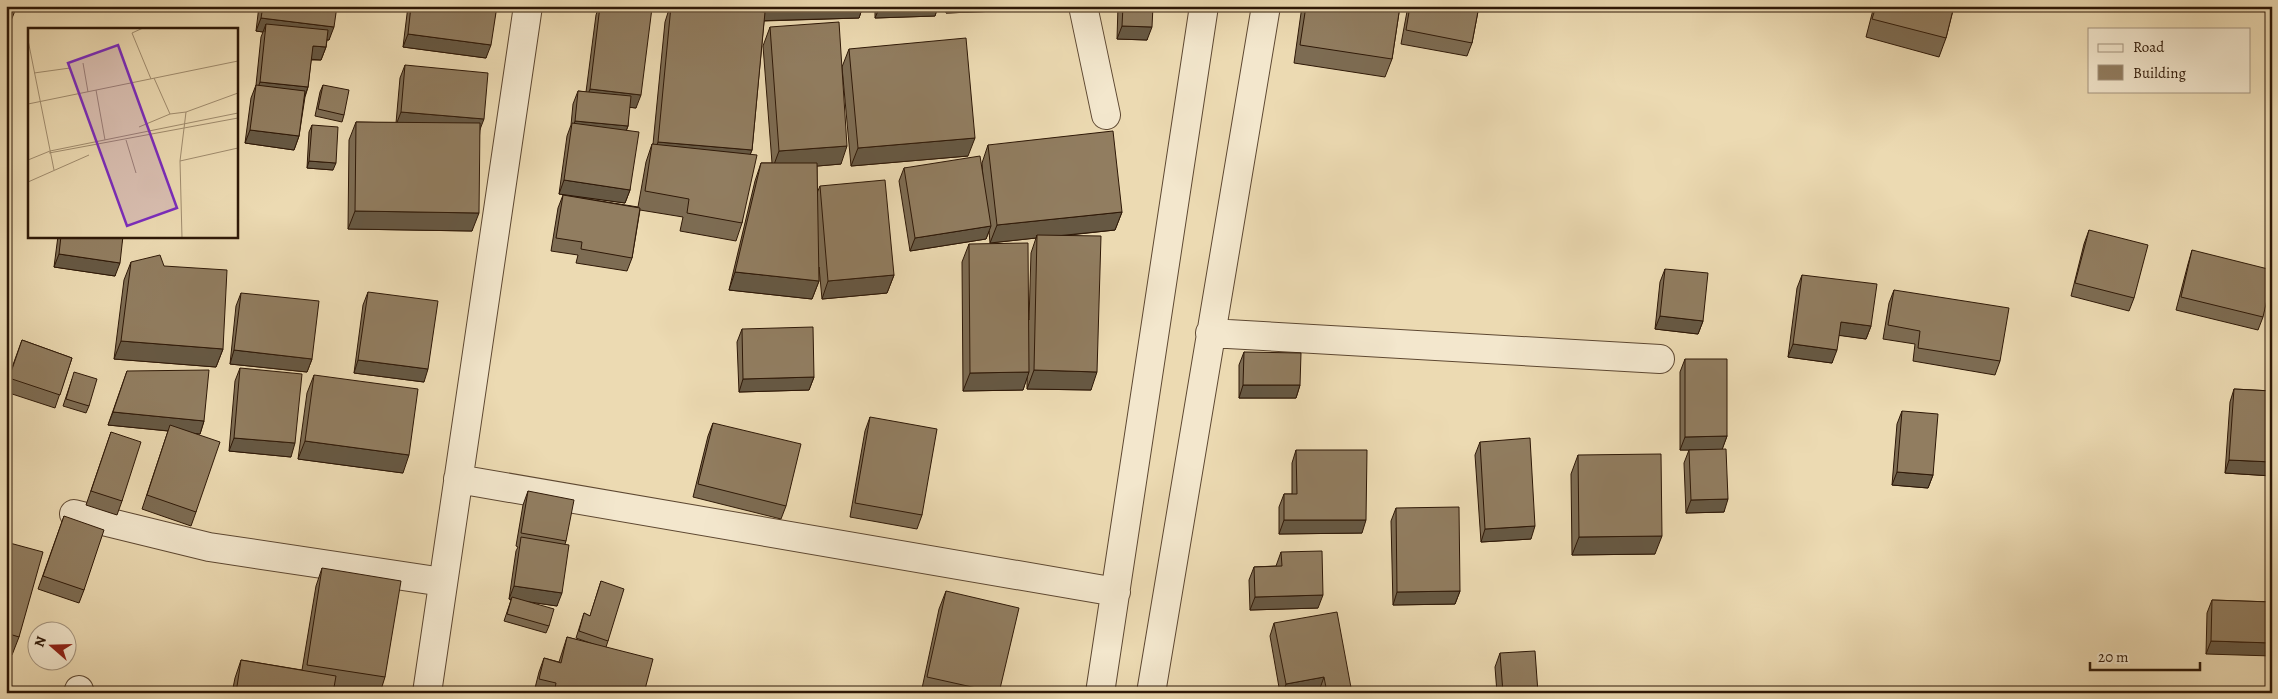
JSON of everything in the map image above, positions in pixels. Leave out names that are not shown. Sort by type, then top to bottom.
[{"type":"street","points":[[427,693],[528,6]]},
{"type":"street","points":[[1083,6],[1106,115]]},
{"type":"street","points":[[1100,693],[1204,6]]},
{"type":"street","points":[[1151,693],[1266,6]]},
{"type":"street","points":[[1210,333],[1660,359]]},
{"type":"street","points":[[458,479],[1116,592]]},
{"type":"street","points":[[74,514],[209,547],[443,582]]},
{"type":"building","points":[[263,6],[337,6],[334,27],[261,18]]},
{"type":"building","points":[[411,6],[497,6],[491,45],[408,34]]},
{"type":"building","points":[[600,6],[652,8],[641,95],[590,89]]},
{"type":"building","points":[[671,6],[696,6],[765,12],[752,150],[658,142]]},
{"type":"building","points":[[1123,6],[1153,6],[1152,27],[1122,26]]},
{"type":"building","points":[[1306,6],[1400,6],[1392,59],[1300,45]]},
{"type":"building","points":[[1410,6],[1479,6],[1472,43],[1406,30]]},
{"type":"building","points":[[1876,6],[1954,6],[1946,38],[1872,19]]},
{"type":"building","points":[[839,22],[847,146],[779,151],[770,27]]},
{"type":"building","points":[[266,24],[328,30],[326,47],[313,46],[308,87],[260,82]]},
{"type":"building","points":[[966,38],[975,138],[858,148],[849,49]]},
{"type":"building","points":[[405,65],[488,73],[484,119],[401,112]]},
{"type":"building","points":[[256,85],[305,91],[299,136],[250,130]]},
{"type":"building","points":[[323,85],[349,90],[344,115],[318,109]]},
{"type":"building","points":[[578,91],[631,96],[628,126],[575,121]]},
{"type":"building","points":[[356,122],[480,123],[479,213],[355,211]]},
{"type":"building","points":[[572,123],[639,132],[630,190],[564,180]]},
{"type":"building","points":[[312,125],[338,127],[336,163],[309,161]]},
{"type":"building","points":[[1113,131],[1122,212],[997,225],[988,145]]},
{"type":"building","points":[[652,144],[757,155],[742,223],[687,213],[689,199],[645,191]]},
{"type":"building","points":[[980,156],[991,226],[915,238],[904,168]]},
{"type":"building","points":[[761,163],[817,163],[819,281],[735,272]]},
{"type":"building","points":[[885,180],[894,275],[828,281],[820,186]]},
{"type":"building","points":[[563,195],[640,208],[632,258],[581,249],[582,242],[556,238]]},
{"type":"building","points":[[2089,230],[2148,245],[2134,298],[2075,283]]},
{"type":"building","points":[[1037,235],[1101,236],[1097,372],[1034,370]]},
{"type":"building","points":[[61,238],[123,238],[120,263],[59,254]]},
{"type":"building","points":[[1028,243],[1029,372],[970,373],[969,244]]},
{"type":"building","points":[[2192,250],[2272,270],[2272,278],[2263,317],[2181,297]]},
{"type":"building","points":[[160,255],[164,266],[227,270],[223,349],[121,341],[131,262]]},
{"type":"building","points":[[1665,269],[1708,273],[1703,321],[1660,316]]},
{"type":"building","points":[[1802,275],[1877,284],[1871,326],[1841,322],[1837,350],[1793,344]]},
{"type":"building","points":[[1894,290],[2009,308],[2000,361],[1918,348],[1920,331],[1888,325]]},
{"type":"building","points":[[368,292],[438,301],[428,369],[358,360]]},
{"type":"building","points":[[241,293],[319,301],[312,359],[234,350]]},
{"type":"building","points":[[813,327],[814,377],[743,379],[742,329]]},
{"type":"building","points":[[22,340],[72,358],[60,395],[9,378]]},
{"type":"building","points":[[1244,352],[1301,353],[1300,385],[1243,385]]},
{"type":"building","points":[[1685,359],[1727,359],[1727,436],[1685,437]]},
{"type":"building","points":[[240,368],[302,374],[295,443],[234,438]]},
{"type":"building","points":[[209,370],[204,421],[113,412],[127,371]]},
{"type":"building","points":[[74,372],[97,379],[89,406],[66,399]]},
{"type":"building","points":[[314,375],[418,389],[409,455],[305,441]]},
{"type":"building","points":[[2234,389],[2272,391],[2272,462],[2229,460]]},
{"type":"building","points":[[1902,411],[1938,414],[1933,475],[1897,472]]},
{"type":"building","points":[[870,417],[937,429],[922,515],[855,503]]},
{"type":"building","points":[[713,423],[801,444],[786,506],[698,484]]},
{"type":"building","points":[[170,425],[220,442],[196,512],[147,495]]},
{"type":"building","points":[[111,432],[141,442],[122,501],[91,491]]},
{"type":"building","points":[[1530,438],[1535,526],[1485,529],[1480,442]]},
{"type":"building","points":[[1726,449],[1728,499],[1691,500],[1689,450]]},
{"type":"building","points":[[1296,450],[1367,450],[1366,520],[1284,520],[1284,494],[1297,494]]},
{"type":"building","points":[[1661,454],[1662,536],[1579,537],[1578,455]]},
{"type":"building","points":[[528,491],[574,500],[566,541],[521,533]]},
{"type":"building","points":[[1459,507],[1460,591],[1397,592],[1396,508]]},
{"type":"building","points":[[64,516],[104,530],[84,590],[43,576]]},
{"type":"building","points":[[521,537],[569,545],[562,593],[514,586]]},
{"type":"building","points":[[6,542],[43,552],[19,637],[6,633]]},
{"type":"building","points":[[1322,551],[1323,595],[1255,597],[1254,567],[1282,566],[1281,552]]},
{"type":"building","points":[[322,568],[401,581],[385,677],[307,665]]},
{"type":"building","points":[[601,581],[624,589],[608,641],[579,631],[584,613],[590,616]]},
{"type":"building","points":[[946,591],[1019,608],[999,693],[927,677]]},
{"type":"building","points":[[512,597],[554,609],[549,626],[507,614]]},
{"type":"building","points":[[2212,600],[2272,602],[2272,643],[2211,641]]},
{"type":"building","points":[[1337,612],[1352,693],[1327,693],[1324,677],[1286,684],[1274,623]]},
{"type":"building","points":[[567,637],[653,659],[644,693],[554,693],[556,683],[539,679],[544,658],[561,663]]},
{"type":"building","points":[[1535,651],[1538,693],[1503,693],[1500,653]]},
{"type":"building","points":[[241,660],[336,676],[333,693],[236,693]]}]
